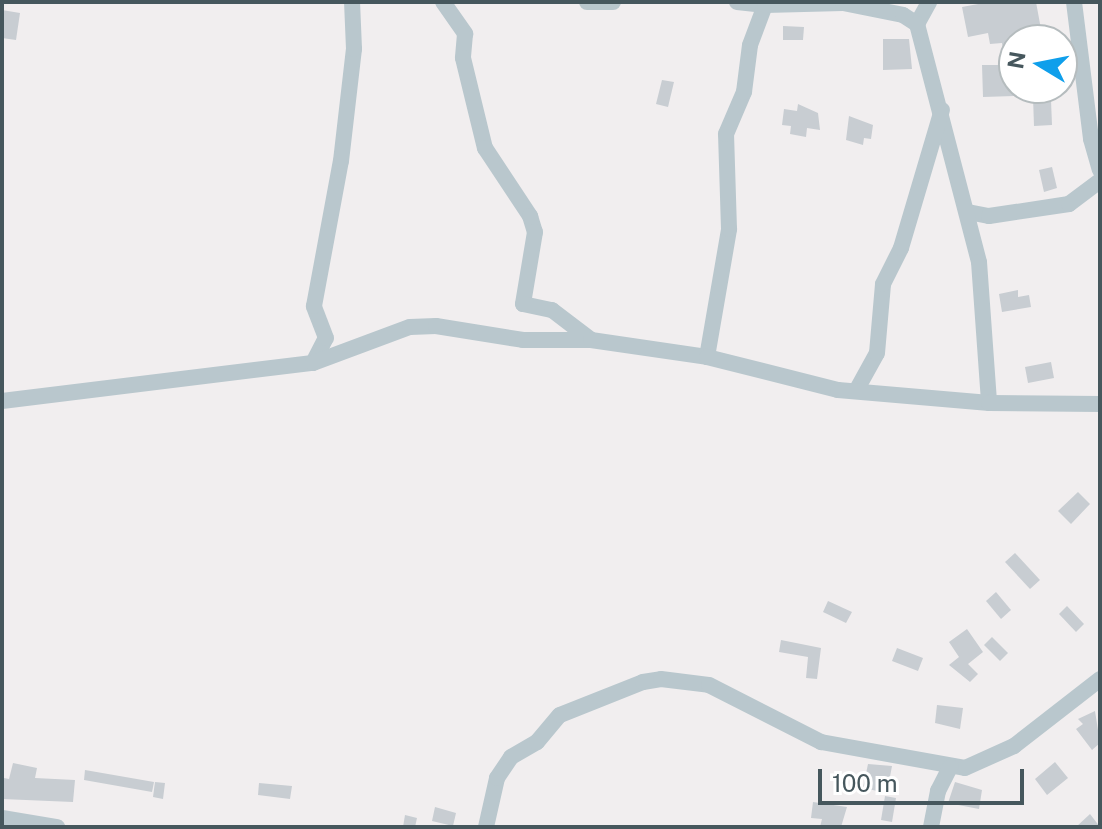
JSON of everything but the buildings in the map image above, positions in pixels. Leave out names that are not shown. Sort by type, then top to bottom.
[{"type":"street","points":[[313,363],[326,338],[314,306],[341,161],[354,49],[352,2]]},
{"type":"street","points":[[587,2],[613,2]]},
{"type":"street","points":[[737,2],[765,5],[843,3],[903,15],[917,24],[942,109],[979,262],[989,403]]},
{"type":"street","points":[[917,24],[929,2]]},
{"type":"street","points":[[1074,2],[1091,139],[1100,170]]},
{"type":"street","points":[[707,357],[729,229],[726,134],[744,92],[750,45],[765,5]]},
{"type":"street","points":[[452,6],[465,34],[463,58],[485,148],[530,216],[537,241],[523,304],[552,310],[591,340]]},
{"type":"street","points":[[856,391],[877,353],[883,284],[901,248],[942,109]]},
{"type":"street","points":[[968,212],[989,216],[1069,204],[1100,181]]},
{"type":"street","points":[[2,401],[313,363],[410,327],[436,326],[523,340],[591,340],[707,357],[856,391],[989,403],[1100,404]]},
{"type":"street","points":[[486,827],[502,767],[537,742],[560,715],[661,679],[709,685],[821,742],[950,767],[994,759],[1100,679]]},
{"type":"street","points":[[928,762],[936,770],[938,791]]},
{"type":"street","points":[[931,827],[938,791],[950,767]]},
{"type":"street","points":[[2,818],[57,827]]}]
